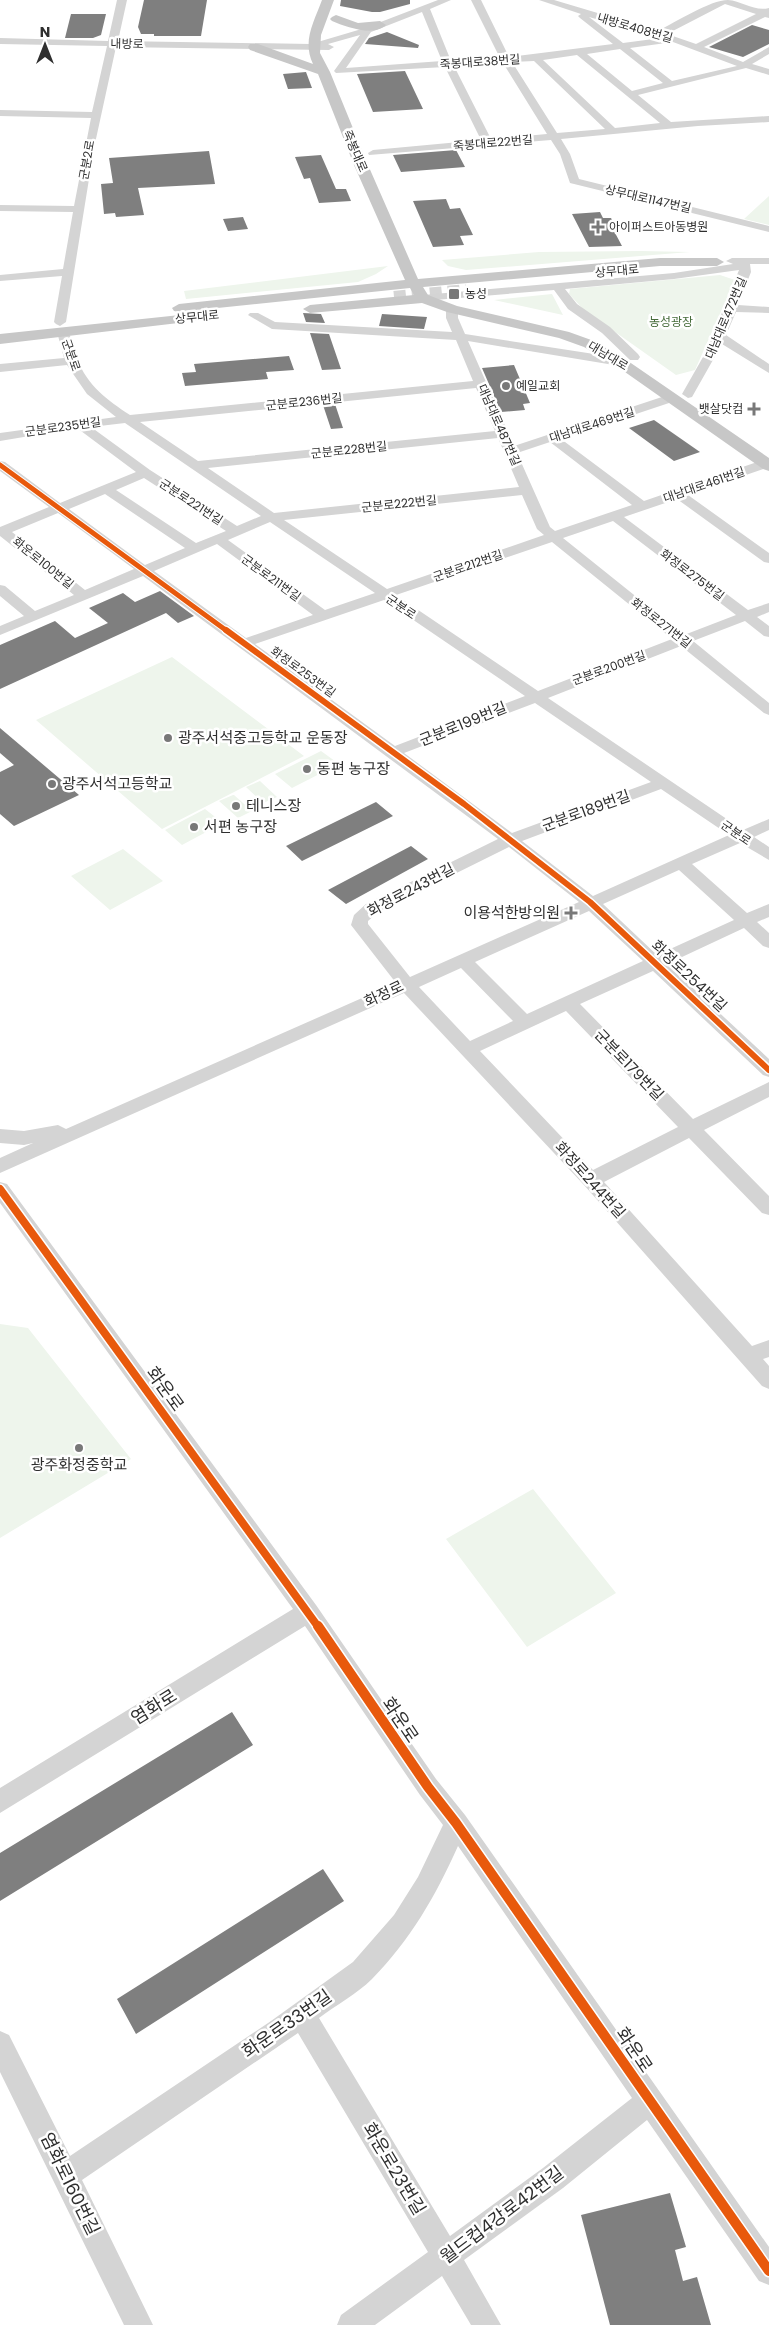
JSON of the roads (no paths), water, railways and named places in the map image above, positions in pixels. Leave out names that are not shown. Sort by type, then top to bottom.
[{"type":"main road","points":[[313,46],[328,0]]},
{"type":"main road","points":[[254,47],[334,78],[344,86],[329,45],[341,6]]},
{"type":"main road","points":[[336,19],[357,27],[380,25]]},
{"type":"main road","name":"죽봉대로","points":[[313,46],[314,53],[412,282],[423,298]]},
{"type":"main road","points":[[356,288],[387,276],[404,262]]},
{"type":"main road","points":[[179,308],[412,282],[428,272],[494,275],[660,262],[717,262]]},
{"type":"main road","name":"대남대로","points":[[428,272],[450,303]]},
{"type":"main road","name":"상무대로","points":[[0,328],[62,327],[196,317],[394,294],[196,310],[179,308],[62,327],[0,339]]},
{"type":"main road","points":[[196,317],[209,319],[423,298]]},
{"type":"main road","name":"대남대로","points":[[423,298],[450,303],[564,335],[627,360],[688,394],[768,460]]},
{"type":"main road","name":"대남대로","points":[[627,360],[672,398],[768,460]]},
{"type":"street","name":"군분2로","points":[[62,327],[78,209],[96,114],[122,0]]},
{"type":"street","name":"내방로","points":[[0,40],[254,47],[329,45],[446,0]]},
{"type":"street","points":[[476,0],[506,60],[554,138]]},
{"type":"street","name":"내방로408번길","points":[[544,0],[589,15],[659,34],[744,65],[769,72]]},
{"type":"street","points":[[659,34],[724,0],[768,13]]},
{"type":"street","points":[[426,8],[448,64],[488,143]]},
{"type":"street","points":[[697,47],[768,13]]},
{"type":"street","points":[[589,15],[583,16],[671,85]]},
{"type":"street","points":[[254,47],[278,44],[303,35],[318,26]]},
{"type":"street","points":[[339,72],[368,30]]},
{"type":"street","name":"죽봉대로38번길","points":[[339,72],[536,58],[674,39]]},
{"type":"street","points":[[630,94],[738,69],[769,50]]},
{"type":"street","points":[[579,52],[669,126]]},
{"type":"street","points":[[536,58],[614,132]]},
{"type":"street","points":[[0,113],[96,114]]},
{"type":"street","name":"죽봉대로22번길","points":[[373,154],[669,126],[769,119]]},
{"type":"street","name":"상무대로1147번길","points":[[554,138],[568,161],[574,181],[769,229]]},
{"type":"street","points":[[0,208],[78,209]]},
{"type":"street","name":"상무대로","points":[[466,287],[717,262],[769,261]]},
{"type":"street","name":"상무대로","points":[[466,287],[745,266],[769,267]]},
{"type":"street","name":"상무대로","points":[[450,303],[558,286],[674,276],[745,266]]},
{"type":"street","name":"대남대로472번길","points":[[688,394],[702,374],[720,338],[745,272],[745,266]]},
{"type":"street","points":[[0,278],[68,272]]},
{"type":"street","points":[[558,286],[564,300],[570,307],[608,332],[627,360]]},
{"type":"street","name":"대남대로487번길","points":[[450,303],[452,318],[544,529],[553,538]]},
{"type":"street","points":[[732,308],[769,310]]},
{"type":"street","points":[[254,315],[272,325],[460,337],[511,343],[568,356],[627,360]]},
{"type":"street","name":"군분로","points":[[62,327],[70,361],[84,385],[98,399],[383,595],[769,855]]},
{"type":"street","points":[[720,338],[769,369]]},
{"type":"street","points":[[0,368],[70,361]]},
{"type":"street","name":"군분로236번길","points":[[126,419],[481,384]]},
{"type":"street","name":"대남대로469번길","points":[[511,451],[672,398]]},
{"type":"street","name":"군분로235번길","points":[[0,436],[126,419]]},
{"type":"street","points":[[79,424],[145,473]]},
{"type":"street","name":"군분로228번길","points":[[195,465],[504,434]]},
{"type":"street","points":[[552,438],[642,506]]},
{"type":"street","name":"대남대로461번길","points":[[553,538],[679,494],[768,460]]},
{"type":"street","name":"화정로253번길","points":[[0,464],[393,752],[590,902]]},
{"type":"street","points":[[1,531],[145,473]]},
{"type":"street","name":"군분로221번길","points":[[145,473],[236,531]]},
{"type":"street","points":[[106,489],[194,549]]},
{"type":"street","name":"군분로222번길","points":[[270,517],[528,490]]},
{"type":"street","points":[[679,494],[769,559]]},
{"type":"street","name":"화정로275번길","points":[[615,516],[769,633]]},
{"type":"street","name":"군분로221번길","points":[[146,570],[270,517]]},
{"type":"street","name":"화운로100번길","points":[[1,531],[84,596]]},
{"type":"street","name":"군분로212번길","points":[[383,595],[553,538]]},
{"type":"street","name":"화정로271번길","points":[[553,538],[684,640],[769,710]]},
{"type":"street","name":"군분로211번길","points":[[218,539],[324,616]]},
{"type":"street","name":"화운로100번길","points":[[0,631],[146,570]]},
{"type":"street","points":[[0,589],[34,617]]},
{"type":"street","name":"군분로211번길","points":[[244,643],[383,595]]},
{"type":"street","name":"군분로200번길","points":[[534,696],[769,608]]},
{"type":"street","name":"군분로199번길","points":[[393,752],[534,696]]},
{"type":"street","name":"군분로189번길","points":[[509,840],[662,783]]},
{"type":"street","name":"화정로","points":[[0,1166],[590,902],[742,838],[769,824]]},
{"type":"street","name":"화정로243번길","points":[[406,984],[359,925],[360,919],[372,908],[509,840]]},
{"type":"street","points":[[682,864],[769,942]]},
{"type":"street","name":"화정로254번길","points":[[590,902],[769,1070]]},
{"type":"street","points":[[468,1049],[769,910]]},
{"type":"street","points":[[462,959],[525,1023]]},
{"type":"street","name":"화정로244번길","points":[[406,984],[591,1180],[769,1380]]},
{"type":"street","name":"군분로179번길","points":[[568,1003],[769,1208]]},
{"type":"street","points":[[591,1180],[769,1089]]},
{"type":"street","points":[[0,1136],[38,1137],[94,1125]]},
{"type":"street","name":"화운로","points":[[0,1189],[308,1612],[428,1787],[456,1823],[769,2271]]},
{"type":"street","points":[[748,1357],[769,1348]]},
{"type":"street","name":"염화로","points":[[0,1801],[308,1612]]},
{"type":"street","name":"화운로33번길","points":[[66,2175],[362,1971],[403,1924],[427,1886],[456,1823]]},
{"type":"street","name":"화운로23번길","points":[[302,2014],[487,2325]]},
{"type":"street","name":"염화로160번길","points":[[0,2044],[140,2325]]},
{"type":"street","name":"월드컵4강로42번길","points":[[351,2325],[553,2178],[650,2100]]},
{"type":"tunnel","points":[[394,297],[466,290]]},
{"type":"place","name":"아이퍼스트아동병원","points":[[598,227]]},
{"type":"place","name":"농성","points":[[454,294]]},
{"type":"place","name":"예일교회","points":[[506,386]]},
{"type":"place","name":"뱃살닷컴","points":[[754,409]]},
{"type":"place","name":"광주서석중고등학교 운동장","points":[[168,738]]},
{"type":"place","name":"동편 농구장","points":[[307,769]]},
{"type":"place","name":"광주서석고등학교","points":[[52,784]]},
{"type":"place","name":"테니스장","points":[[236,806]]},
{"type":"place","name":"서편 농구장","points":[[194,827]]},
{"type":"place","name":"이용석한방의원","points":[[571,913]]},
{"type":"place","name":"광주화정중학교","points":[[79,1448]]},
{"type":"park label","name":"농성광장","points":[[671,322]]}]
